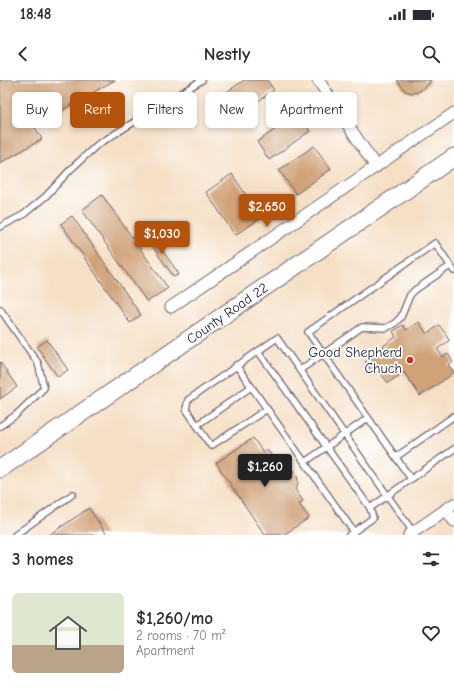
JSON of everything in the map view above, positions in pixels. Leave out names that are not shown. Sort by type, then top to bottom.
[{"type":"main road","name":"County Road 22","points":[[0,470],[454,157]]},
{"type":"street","points":[[318,80],[376,167]]},
{"type":"street","points":[[171,308],[454,113]]},
{"type":"street","points":[[411,534],[450,507],[454,521]]},
{"type":"lane","points":[[0,227],[23,215],[46,196],[71,169],[98,145],[202,80]]},
{"type":"lane","points":[[411,479],[308,332],[435,243],[454,271]]},
{"type":"lane","points":[[300,370],[362,327],[386,328],[395,323],[401,318],[410,295],[450,266]]},
{"type":"lane","points":[[0,309],[38,363],[44,388],[16,415],[0,426]]},
{"type":"lane","points":[[267,409],[211,446],[186,409],[188,400],[236,365],[277,338],[387,496],[411,534]]},
{"type":"lane","points":[[236,365],[305,462],[351,533],[373,518],[370,508],[258,350]]},
{"type":"lane","points":[[196,425],[251,387]]},
{"type":"lane","points":[[396,457],[454,416]]},
{"type":"lane","points":[[305,462],[368,418]]},
{"type":"lane","points":[[370,508],[454,449]]},
{"type":"lane","points":[[15,535],[73,494]]},
{"type":"building","points":[[0,80],[115,80],[94,92],[70,92],[70,106],[62,110],[62,92],[12,92],[12,128],[35,128],[42,139],[0,163]]},
{"type":"building","points":[[244,80],[267,80],[274,90],[271,92],[266,92],[266,96],[258,101],[258,92],[227,92]]},
{"type":"building","points":[[397,80],[431,80],[428,85],[418,92],[412,93],[405,91]]},
{"type":"building","points":[[277,128],[308,128],[310,131],[269,160],[257,142]]},
{"type":"building","points":[[314,146],[331,169],[296,194],[279,170]]},
{"type":"building","points":[[232,174],[261,218],[235,235],[206,192]]},
{"type":"building","points":[[102,195],[168,288],[147,302],[82,210]]},
{"type":"building","points":[[72,216],[141,315],[130,323],[61,224]]},
{"type":"building","points":[[150,233],[179,274],[174,277],[145,236]]},
{"type":"building","name":"Good Shepherd Chuch","points":[[419,322],[427,334],[439,325],[450,340],[437,349],[443,357],[448,354],[453,362],[448,365],[454,373],[420,396],[404,372],[388,383],[379,371],[374,374],[365,362],[385,349],[383,346],[396,337],[393,331],[403,325],[406,330]]},
{"type":"building","points":[[47,340],[68,370],[58,377],[37,347]]},
{"type":"building","points":[[0,362],[17,387],[0,399]]},
{"type":"building","points":[[253,438],[263,452],[267,449],[275,461],[284,461],[292,467],[297,476],[297,488],[295,489],[303,501],[299,504],[309,518],[283,535],[265,535],[216,463]]},
{"type":"building","points":[[89,508],[107,535],[49,535]]},
{"type":"place","name":"Good Shepherd Chuch","points":[[410,360]]}]
